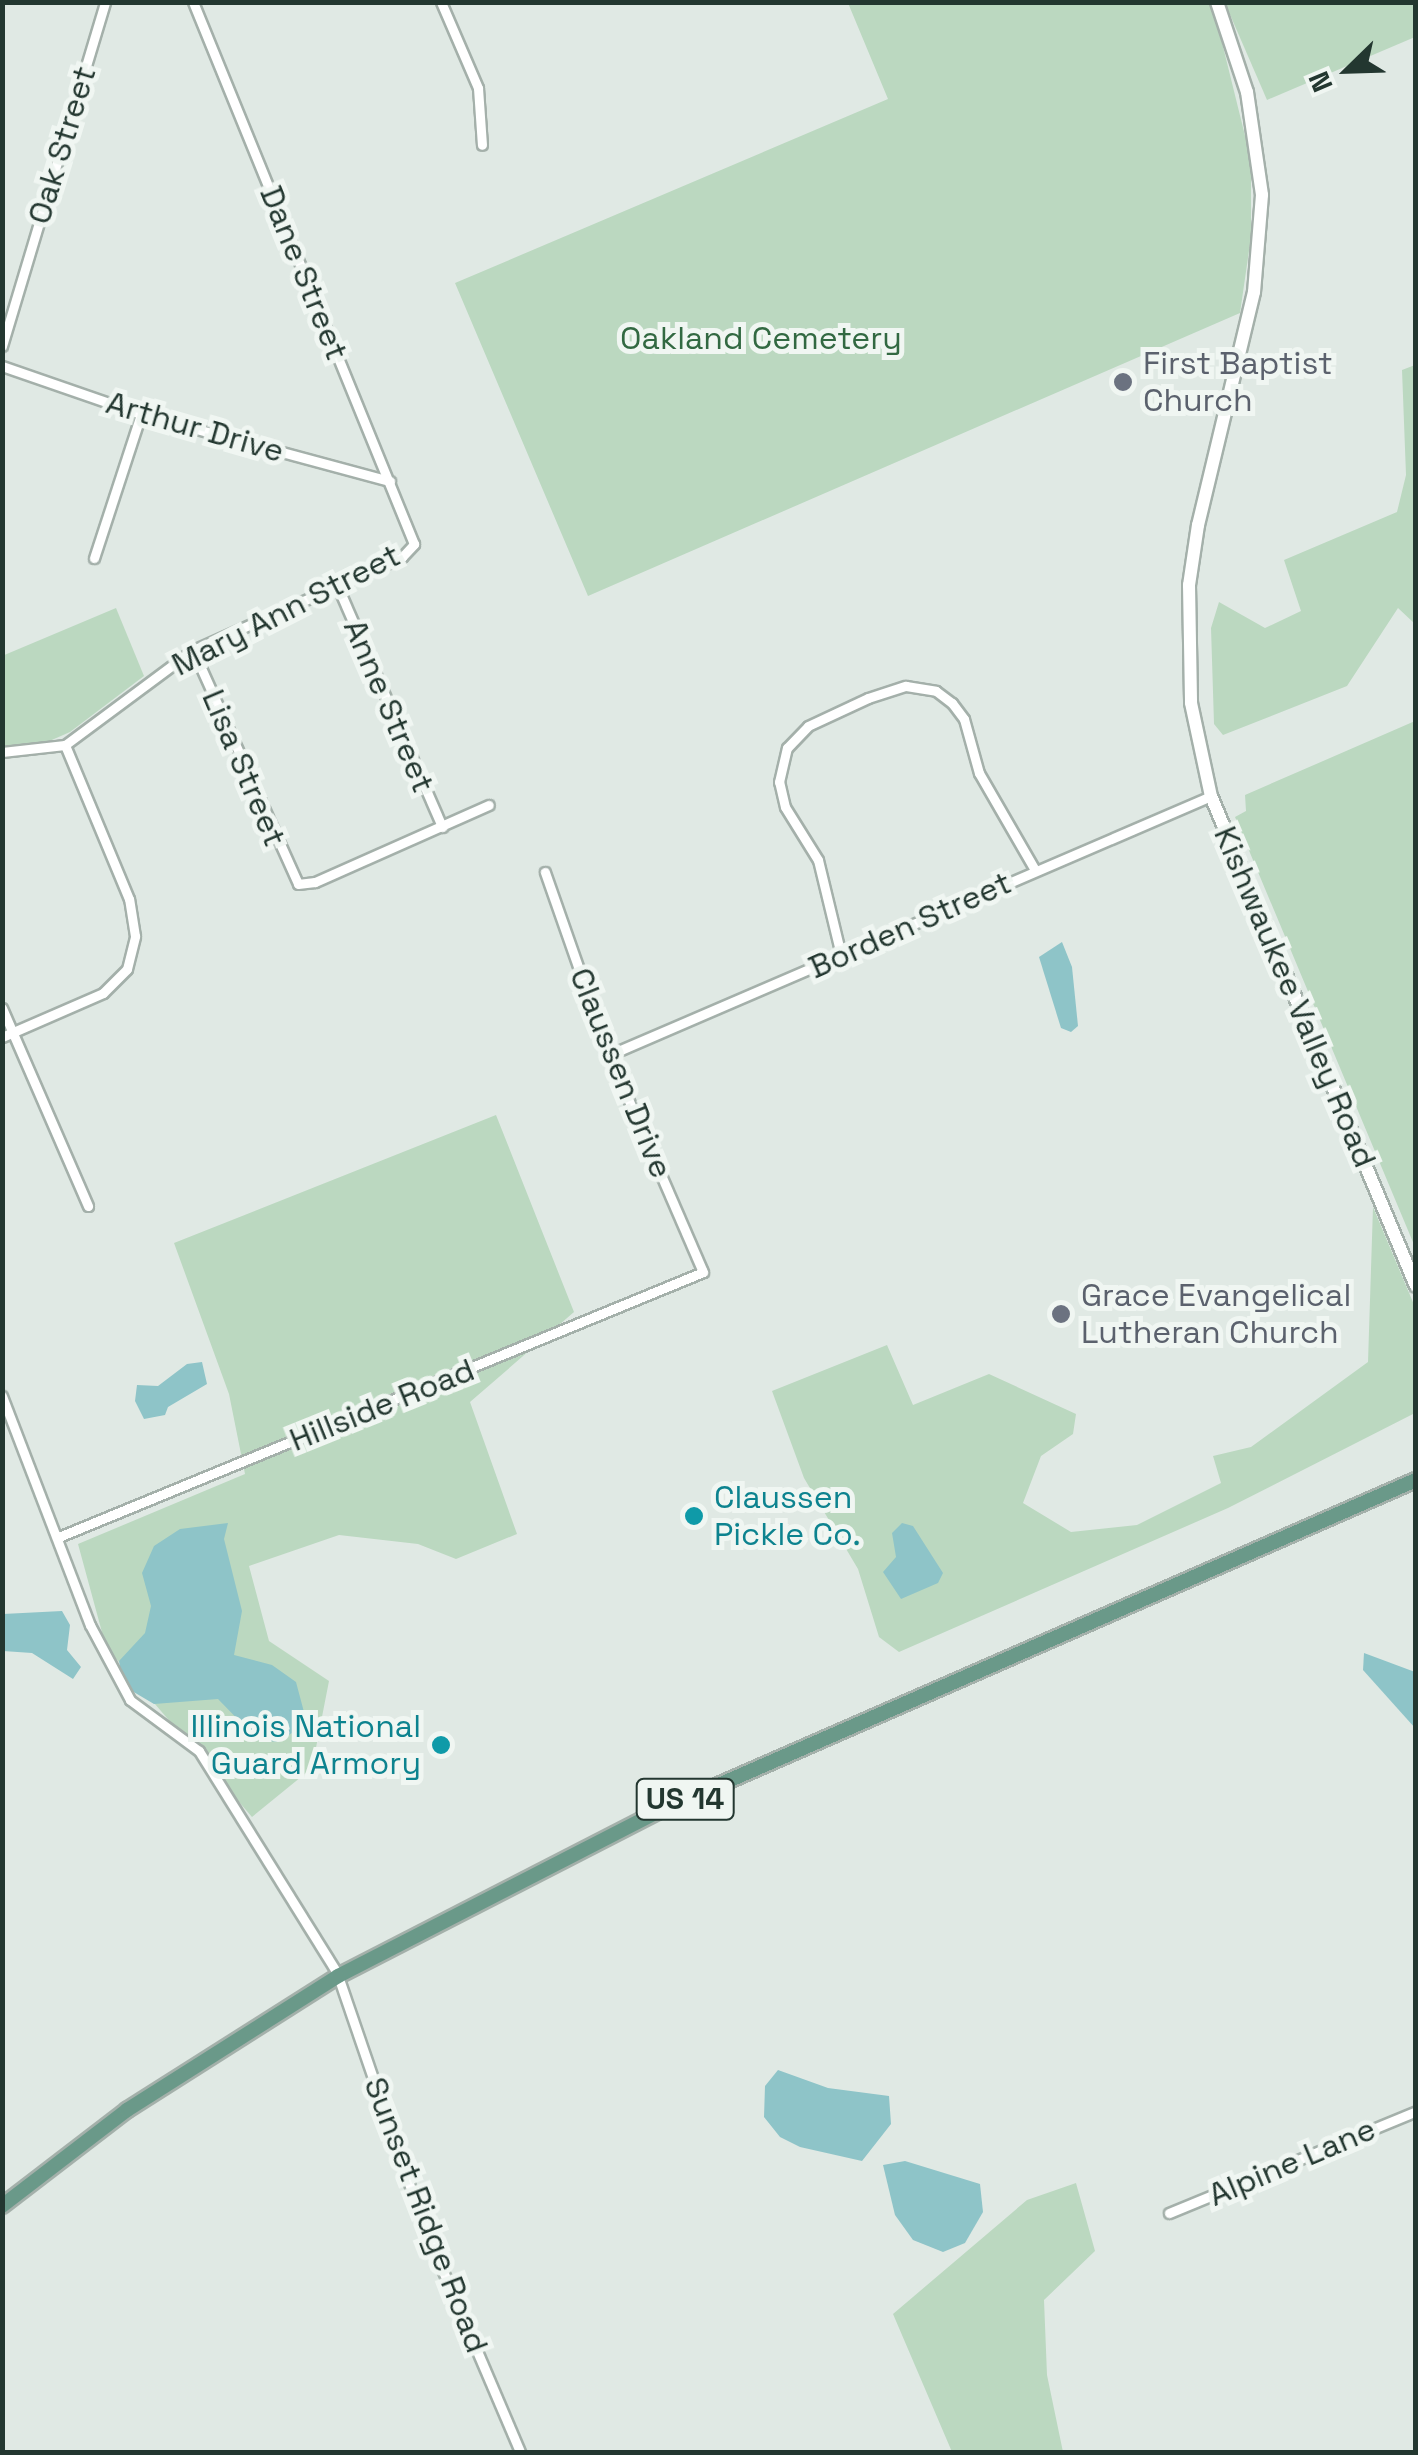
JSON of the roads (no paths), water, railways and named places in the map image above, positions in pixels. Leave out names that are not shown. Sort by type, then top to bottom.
[{"type":"main road","name":"US 14","points":[[2,2206],[127,2110],[338,1976],[724,1781],[1416,1480]]},
{"type":"street","name":"Oak Street","points":[[2,346],[105,2]]},
{"type":"street","name":"Dane Street","points":[[193,2],[414,544]]},
{"type":"street","points":[[441,2],[478,88],[482,145]]},
{"type":"street","name":"Kishwaukee Valley Road","points":[[1218,2],[1247,92],[1262,194],[1254,292],[1194,555],[1191,703],[1212,796],[1416,1286]]},
{"type":"street","name":"Arthur Drive","points":[[2,366],[141,414],[390,481]]},
{"type":"street","points":[[94,558],[141,414]]},
{"type":"street","name":"Mary Ann Street","points":[[2,752],[65,744],[193,650],[402,557],[414,544]]},
{"type":"street","name":"Anne Street","points":[[337,585],[442,826]]},
{"type":"street","name":"Lisa Street","points":[[193,650],[298,884],[442,826]]},
{"type":"street","points":[[841,955],[818,860],[785,807],[779,782],[788,748],[808,726],[868,698],[906,686],[936,691],[952,703],[964,719],[978,773],[1035,870]]},
{"type":"street","points":[[8,1035],[103,993],[126,968],[135,936],[129,898],[65,744]]},
{"type":"street","name":"Borden Street","points":[[609,1056],[1212,796]]},
{"type":"street","points":[[442,826],[490,804]]},
{"type":"street","name":"Claussen Drive","points":[[545,872],[609,1056],[703,1272]]},
{"type":"street","points":[[2,1008],[8,1035],[88,1206]]},
{"type":"street","name":"Hillside Road","points":[[61,1536],[703,1272]]},
{"type":"street","name":"Sunset Ridge Road","points":[[2,1396],[61,1536],[90,1625],[130,1700],[199,1751],[338,1976],[422,2222],[520,2452]]},
{"type":"street","name":"Alpine Lane","points":[[1169,2214],[1416,2111]]},
{"type":"water","points":[[1062,942],[1072,967],[1078,1026],[1071,1032],[1061,1028],[1039,957]]},
{"type":"water","points":[[202,1362],[207,1384],[168,1407],[165,1415],[144,1419],[135,1401],[137,1385],[158,1386],[187,1364]]},
{"type":"water","points":[[228,1523],[224,1539],[242,1611],[234,1655],[272,1665],[296,1682],[304,1712],[298,1729],[278,1742],[258,1740],[218,1699],[154,1704],[132,1691],[121,1673],[119,1661],[145,1633],[151,1606],[142,1573],[154,1546],[180,1529]]},
{"type":"water","points":[[902,1523],[913,1526],[943,1573],[938,1583],[901,1599],[883,1572],[896,1557],[892,1533]]},
{"type":"water","points":[[62,1611],[70,1625],[67,1650],[81,1667],[73,1679],[32,1653],[3,1651],[3,1614]]},
{"type":"water","points":[[1364,1653],[1415,1672],[1415,1728],[1363,1670]]},
{"type":"water","points":[[778,2070],[828,2088],[889,2096],[891,2124],[862,2161],[800,2147],[780,2137],[764,2117],[765,2086]]},
{"type":"water","points":[[905,2161],[980,2184],[983,2212],[965,2243],[943,2252],[913,2240],[895,2215],[883,2165]]},
{"type":"place","name":"First Baptist Church","points":[[1123,382]]},
{"type":"place","name":"Grace Evangelical Lutheran Church","points":[[1061,1314]]},
{"type":"place","name":"Claussen Pickle Co.","points":[[694,1516]]},
{"type":"place","name":"Illinois National Guard Armory","points":[[441,1745]]},
{"type":"park label","name":"Oakland Cemetery","points":[[761,338]]}]
